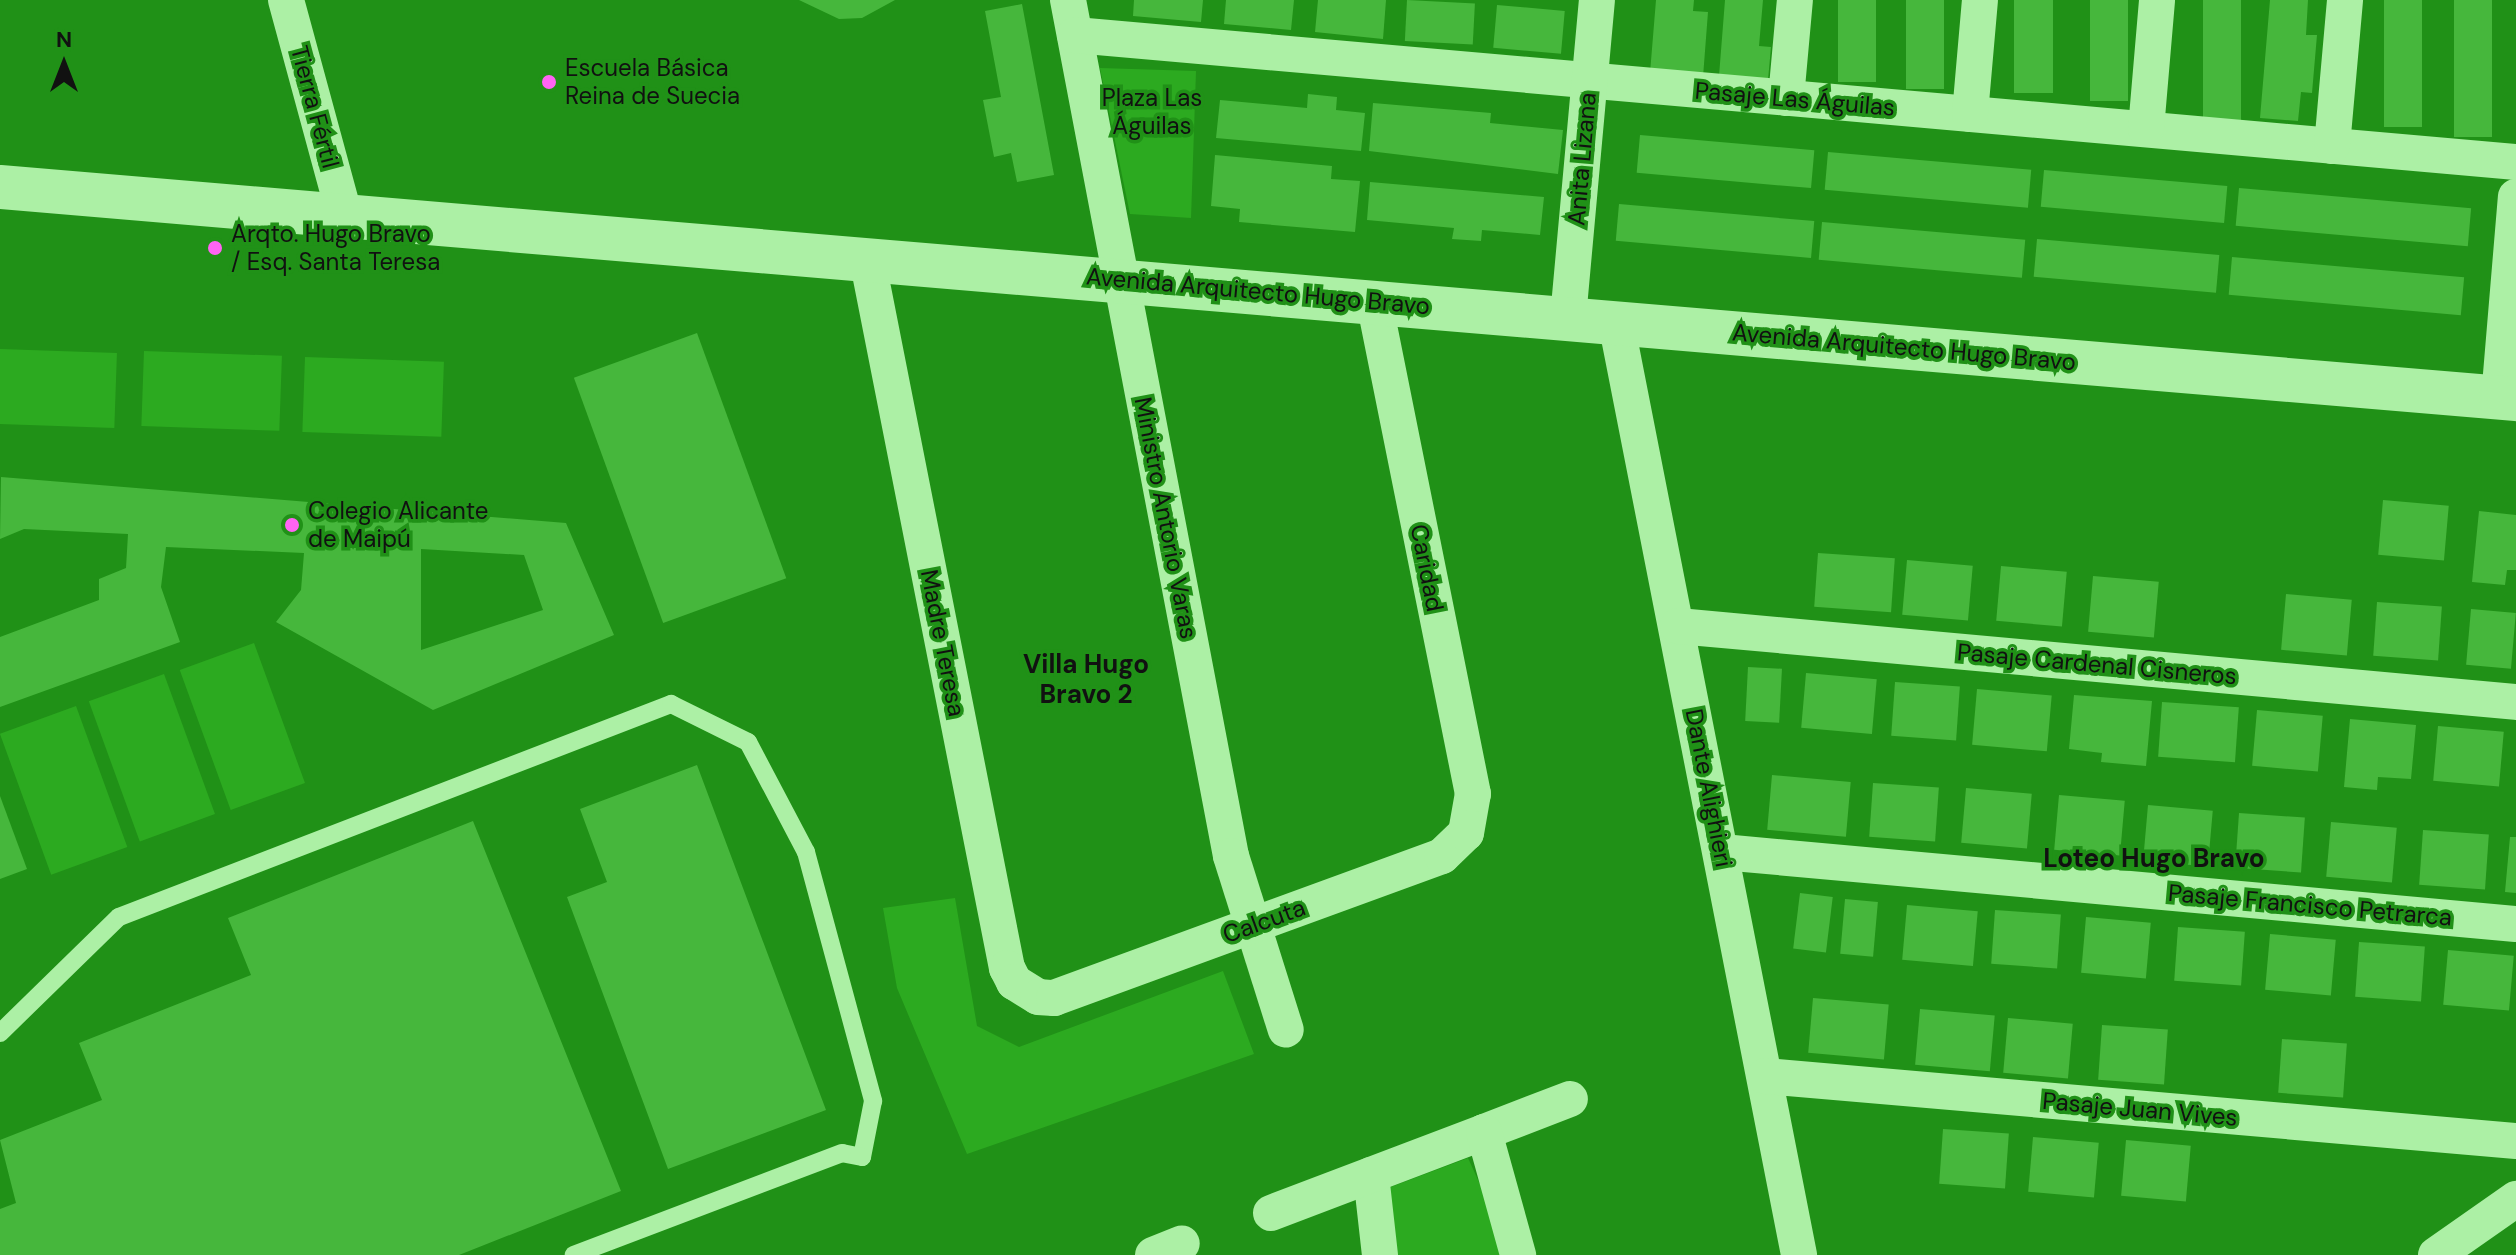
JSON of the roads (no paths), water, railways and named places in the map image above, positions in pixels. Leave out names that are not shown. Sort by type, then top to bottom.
[{"type":"street","name":"Tierra Fértil","points":[[286,0],[344,213]]},
{"type":"street","name":"Anita Lizana","points":[[1568,318],[1597,0]]},
{"type":"street","points":[[1786,98],[1795,0]]},
{"type":"street","points":[[1970,114],[1980,0]]},
{"type":"street","points":[[2146,129],[2157,0]]},
{"type":"street","points":[[2332,146],[2345,0]]},
{"type":"street","name":"Pasaje Las Águilas","points":[[1071,17],[1590,80],[2516,162]]},
{"type":"street","name":"Ministro Antorio Varas","points":[[1071,17],[1250,927],[1286,1030]]},
{"type":"street","name":"Avenida Arquitecto Hugo Bravo","points":[[0,187],[344,213],[2508,398]]},
{"type":"street","points":[[2508,398],[2516,197]]},
{"type":"street","name":"Madre Teresa","points":[[867,258],[1007,968],[1024,992],[1054,998]]},
{"type":"street","name":"Caridad","points":[[1374,301],[1473,794],[1466,833]]},
{"type":"street","name":"Dante Alighieri","points":[[1616,322],[1799,1255]]},
{"type":"street","name":"Pasaje Cardenal Cisneros","points":[[1678,626],[2516,702]]},
{"type":"street","name":"Calcuta","points":[[1054,998],[1442,856],[1466,833]]},
{"type":"street","name":"Pasaje Francisco Petrarca","points":[[1722,852],[2516,924]]},
{"type":"street","name":"Pasaje Juan Vives","points":[[1765,1076],[2516,1141]]},
{"type":"street","points":[[1271,1213],[1570,1099]]},
{"type":"street","points":[[1484,1132],[1518,1255]]},
{"type":"street","points":[[1371,1175],[1380,1255]]},
{"type":"street","points":[[2436,1255],[2516,1199]]},
{"type":"lane","points":[[0,1033],[119,917],[671,704],[748,742],[806,852],[873,1101],[862,1157],[842,1153],[574,1255]]},
{"type":"place","name":"Escuela Básica Reina de Suecia","points":[[549,82]]},
{"type":"place","name":"Arqto. Hugo Bravo / Esq. Santa Teresa","points":[[215,248]]},
{"type":"place","name":"Colegio Alicante de Maipú","points":[[292,525]]},
{"type":"district","name":"Villa Hugo Bravo 2","points":[[1086,680]]},
{"type":"district","name":"Loteo Hugo Bravo","points":[[2154,859]]},
{"type":"park label","name":"Plaza Las Águilas","points":[[1152,112]]}]
